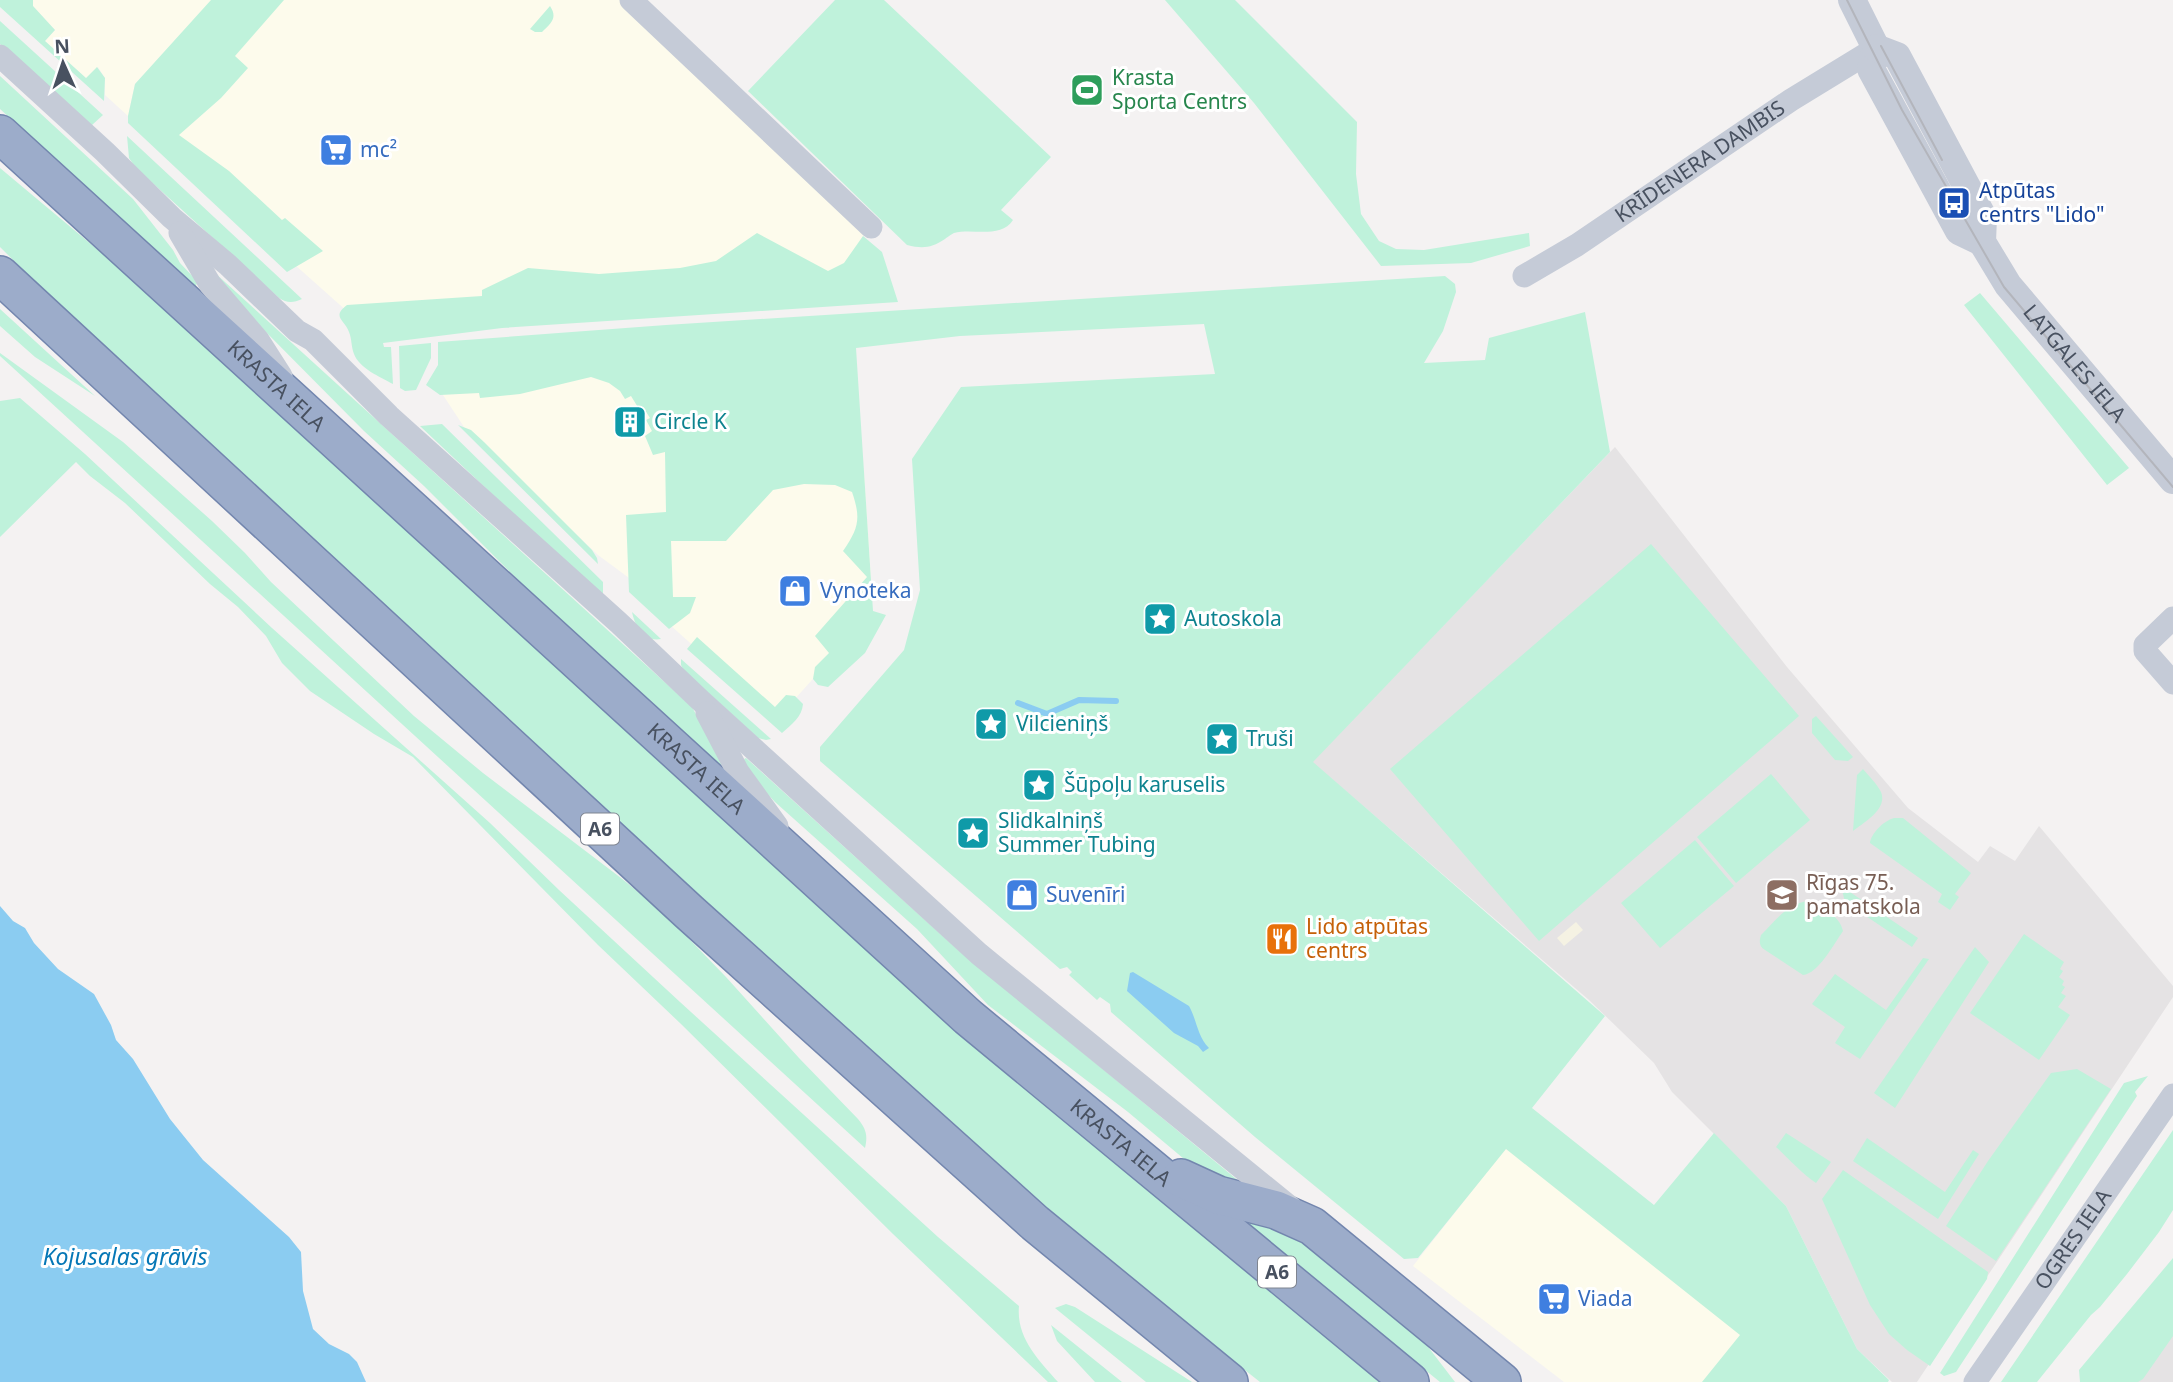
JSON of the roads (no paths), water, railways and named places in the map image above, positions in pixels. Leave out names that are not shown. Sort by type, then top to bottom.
[{"type":"highway","name":"KRASTA IELA","points":[[0,134],[968,1017],[1410,1382]]},
{"type":"highway","points":[[0,163],[66,223],[122,261],[166,286]]},
{"type":"highway","points":[[0,255],[17,272],[63,331]]},
{"type":"highway","name":"A6","points":[[0,275],[689,912],[1035,1223],[1229,1382]]},
{"type":"highway","points":[[1144,1162],[1218,1195],[1276,1210],[1312,1226],[1502,1382]]},
{"type":"highway","points":[[1406,1302],[1466,1382]]},
{"type":"street","points":[[631,0],[871,227]]},
{"type":"street","name":"LATGALES IELA","points":[[1852,0],[1876,48],[1897,56],[1983,217],[1982,242],[2008,285],[2173,480]]},
{"type":"street","name":"KRĪDENERA DAMBIS","points":[[1524,276],[1577,246],[1791,100],[1876,48]]},
{"type":"street","points":[[0,57],[105,152],[172,218],[228,265],[298,331],[313,340],[389,416],[979,954],[1312,1226]]},
{"type":"street","points":[[172,218],[210,284],[258,340],[303,409]]},
{"type":"street","points":[[2173,618],[2145,645],[2145,651],[2173,683]]},
{"type":"street","points":[[700,700],[738,772],[816,880]]},
{"type":"street","name":"OGRES IELA","points":[[1975,1382],[2173,1096]]},
{"type":"water","name":"Kojusalas grāvis","points":[[0,906],[13,921],[25,928],[34,943],[58,969],[94,994],[116,1040],[133,1059],[170,1119],[203,1160],[289,1237],[301,1252],[303,1291],[313,1329],[329,1344],[349,1354],[357,1362],[366,1382],[0,1382]]},
{"type":"water","points":[[1133,972],[1189,1006],[1209,1048],[1203,1052],[1198,1046],[1174,1033],[1127,991],[1130,973]]},
{"type":"waterway","points":[[1018,703],[1047,714],[1079,700],[1116,701]]},
{"type":"tram line","points":[[1847,0],[1902,110],[2004,287],[2173,487]]},
{"type":"tram line","points":[[1881,46],[1942,160]]},
{"type":"place","name":"Krasta Sporta Centrs","points":[[1087,90]]},
{"type":"place","name":"mc²","points":[[336,150]]},
{"type":"place","name":"Atpūtas centrs \"Lido\"","points":[[1954,203]]},
{"type":"place","name":"Circle K","points":[[630,422]]},
{"type":"place","name":"Vynoteka","points":[[795,591]]},
{"type":"place","name":"Autoskola","points":[[1160,619]]},
{"type":"place","name":"Vilcieniņš","points":[[991,724]]},
{"type":"place","name":"Truši","points":[[1222,739]]},
{"type":"place","name":"Šūpoļu karuselis","points":[[1039,785]]},
{"type":"place","name":"Slidkalniņš Summer Tubing","points":[[973,833]]},
{"type":"place","name":"Suvenīri","points":[[1022,895]]},
{"type":"place","name":"Rīgas 75. pamatskola","points":[[1782,895]]},
{"type":"place","name":"Lido atpūtas centrs","points":[[1282,939]]},
{"type":"place","name":"Viada","points":[[1554,1299]]}]
